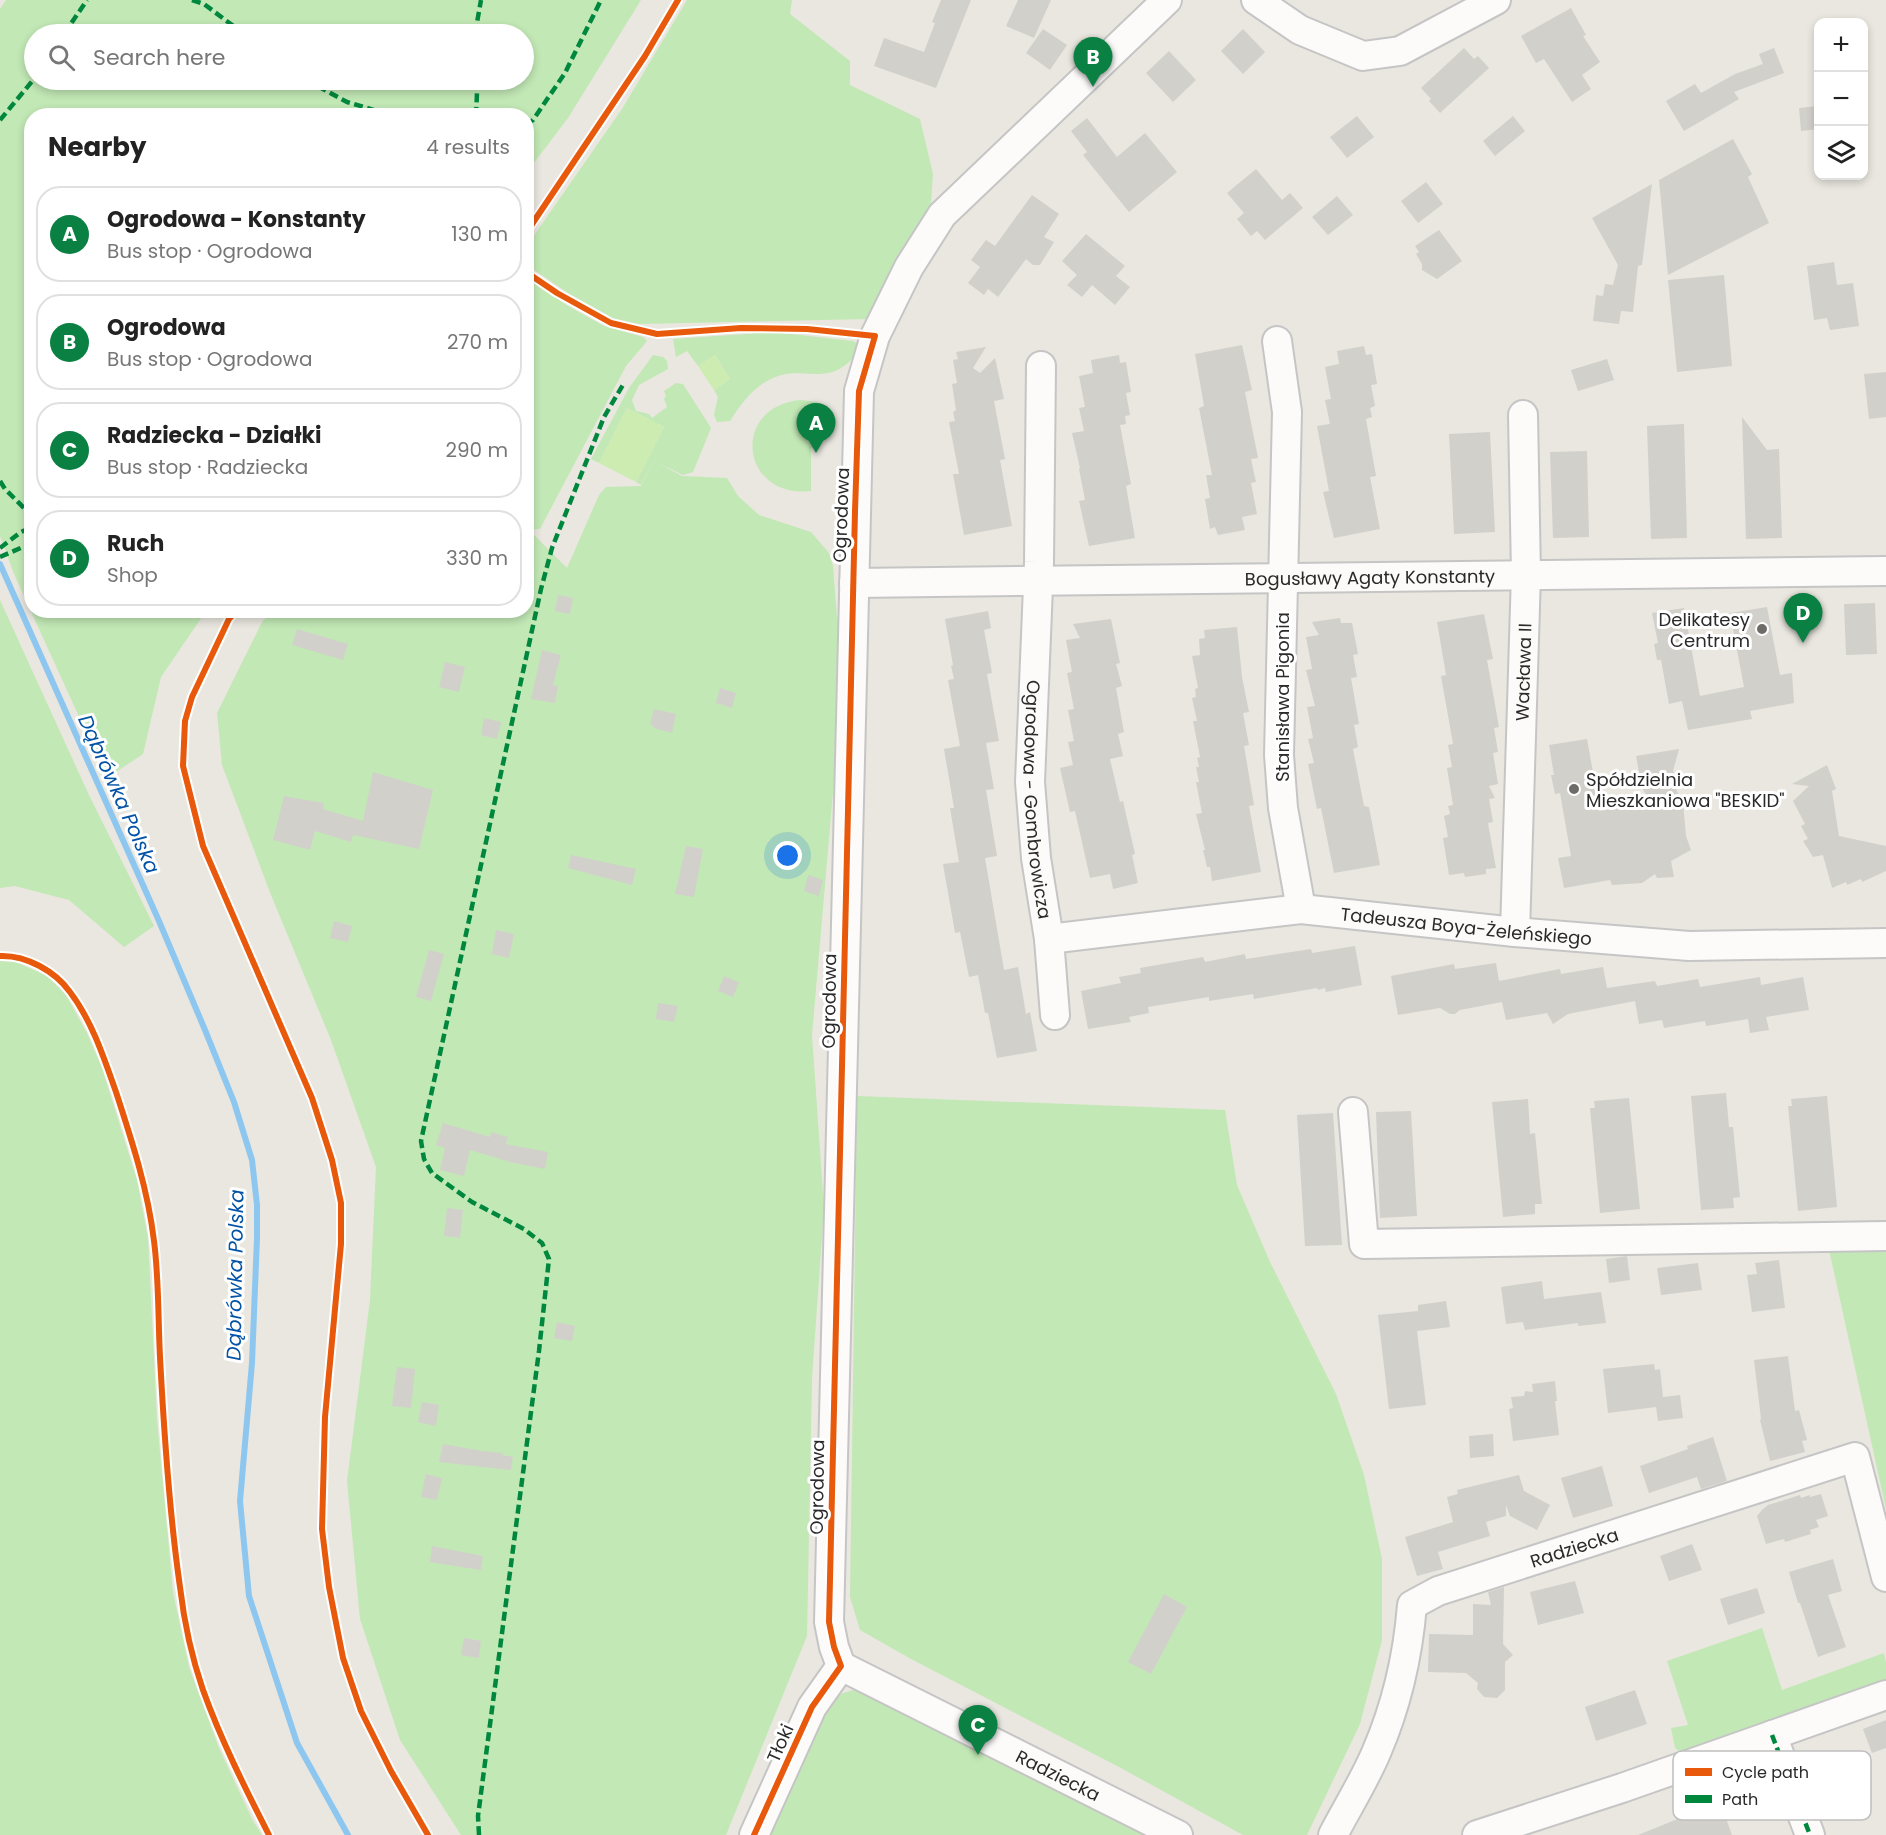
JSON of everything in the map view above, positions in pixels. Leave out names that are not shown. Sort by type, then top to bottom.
[{"type":"street","name":"Ogrodowa","points":[[841,1666],[829,1622],[859,391],[874,336],[909,267],[942,215],[1167,0]]},
{"type":"street","points":[[1256,0],[1300,30],[1363,56],[1400,51],[1496,0]]},
{"type":"street","name":"Stanisława Pigonia","points":[[1277,341],[1287,412],[1279,755],[1283,808],[1301,909]]},
{"type":"street","points":[[1038,581],[1041,366]]},
{"type":"street","name":"Wacława II","points":[[1515,932],[1526,574],[1523,415]]},
{"type":"street","name":"Bogusławy Agaty Konstanty","points":[[854,582],[1886,571]]},
{"type":"street","name":"Ogrodowa - Gombrowicza","points":[[1038,581],[1030,782],[1036,858],[1049,939],[1055,1015]]},
{"type":"street","name":"Tadeusza Boya-Żeleńskiego","points":[[1049,939],[1301,909],[1515,932],[1689,946],[1886,943]]},
{"type":"street","points":[[1353,1112],[1364,1244],[1886,1236]]},
{"type":"street","name":"Radziecka","points":[[1333,1835],[1376,1753],[1398,1690],[1410,1636],[1412,1605],[1438,1591],[1855,1457],[1886,1577]]},
{"type":"street","name":"Tłoki","points":[[754,1835],[812,1707],[841,1666]]},
{"type":"street","name":"Radziecka","points":[[841,1666],[1179,1835]]},
{"type":"street","points":[[1727,1751],[1886,1695]]},
{"type":"street","points":[[1772,1735],[1778,1751]]},
{"type":"street","points":[[1477,1835],[1673,1770]]},
{"type":"street","points":[[1804,1820],[1810,1835]]},
{"type":"green space","points":[[6,0],[641,0],[568,118],[534,163],[534,108],[24,108],[24,596],[0,536],[0,9]]},
{"type":"green space","points":[[687,0],[792,0],[790,14],[850,61],[850,85],[920,119],[933,174],[931,203],[869,319],[639,324],[613,318],[568,293],[534,270],[534,236],[622,109]]},
{"type":"green space","points":[[534,283],[568,306],[604,326],[643,337],[647,341],[626,366],[540,529],[534,530]]},
{"type":"green space","points":[[773,332],[853,341],[864,348],[847,364],[830,373],[794,373],[773,378],[749,396],[730,421],[717,422],[714,415],[718,397],[714,390],[730,379],[715,355],[698,366],[687,351],[676,357],[673,339]]},
{"type":"green space","points":[[653,355],[663,357],[667,361],[668,369],[639,385],[632,400],[636,411],[649,414],[652,418],[667,407],[664,391],[676,383],[683,384],[711,428],[693,472],[683,475],[658,463],[682,476],[727,478],[738,496],[759,515],[811,532],[829,553],[833,566],[837,618],[842,618],[839,723],[812,1035],[824,1208],[812,1378],[807,1636],[726,1835],[461,1835],[400,1740],[360,1619],[347,1481],[370,1300],[376,1167],[331,1040],[271,895],[222,765],[217,713],[266,618],[534,618],[534,535],[567,568],[599,495],[606,487],[641,486],[654,460],[641,485],[636,482],[664,427],[627,408],[599,463],[591,459],[629,388]]},
{"type":"green space","points":[[715,355],[730,379],[714,390],[698,366]]},
{"type":"green space","points":[[801,400],[817,402],[817,448],[811,448],[811,491],[787,490],[770,481],[758,467],[753,451],[754,434],[763,418],[778,406]]},
{"type":"green space","points":[[627,408],[664,427],[636,482],[599,463]]},
{"type":"green space","points":[[0,600],[88,793],[154,926],[124,947],[69,900],[15,886],[0,888]]},
{"type":"green space","points":[[34,618],[201,618],[161,677],[143,754],[107,778]]},
{"type":"green space","points":[[0,961],[16,962],[47,976],[66,995],[87,1033],[102,1068],[137,1180],[148,1238],[157,1420],[173,1592],[189,1667],[219,1748],[252,1819],[262,1835],[0,1835]]},
{"type":"green space","points":[[857,1096],[1225,1110],[1237,1185],[1270,1262],[1336,1394],[1364,1475],[1382,1559],[1382,1640],[1360,1724],[1307,1835],[1243,1835],[860,1630],[850,1597]]},
{"type":"green space","points":[[1828,1245],[1886,1245],[1886,1509]]},
{"type":"green space","points":[[1762,1628],[1782,1690],[1884,1653],[1886,1684],[1688,1751],[1679,1751],[1675,1748],[1671,1728],[1688,1725],[1667,1661]]},
{"type":"green space","points":[[857,1689],[1159,1835],[768,1835],[829,1703],[840,1694]]},
{"type":"building","points":[[941,0],[971,0],[936,88],[874,66],[884,38],[924,52]]},
{"type":"building","points":[[1018,0],[1051,0],[1034,38],[1006,26]]},
{"type":"building","points":[[1571,8],[1586,35],[1583,36],[1600,62],[1582,75],[1591,89],[1572,102],[1544,59],[1536,63],[1521,36]]},
{"type":"building","points":[[1043,29],[1067,45],[1050,70],[1026,53]]},
{"type":"building","points":[[1243,29],[1265,52],[1243,74],[1221,51]]},
{"type":"building","points":[[1464,48],[1474,59],[1478,56],[1489,68],[1440,113],[1421,88]]},
{"type":"building","points":[[1774,48],[1784,73],[1734,92],[1739,99],[1684,131],[1666,101],[1695,84],[1701,93],[1735,74],[1763,64],[1759,54]]},
{"type":"building","points":[[1169,51],[1196,80],[1173,102],[1146,73]]},
{"type":"building","points":[[1814,106],[1814,129],[1801,131],[1799,108]]},
{"type":"building","points":[[1357,116],[1374,137],[1347,158],[1330,137]]},
{"type":"building","points":[[1513,116],[1525,131],[1495,156],[1483,141]]},
{"type":"building","points":[[1087,118],[1117,157],[1145,133],[1177,172],[1129,212],[1083,155],[1087,152],[1071,131]]},
{"type":"building","points":[[1733,139],[1752,174],[1748,177],[1769,223],[1668,275],[1659,180]]},
{"type":"building","points":[[1256,169],[1282,200],[1290,193],[1303,208],[1265,240],[1257,231],[1251,236],[1237,219],[1244,213],[1227,193]]},
{"type":"building","points":[[1426,182],[1443,204],[1418,223],[1401,201]]},
{"type":"building","points":[[1652,184],[1642,265],[1638,266],[1633,312],[1621,311],[1619,324],[1593,321],[1596,295],[1603,296],[1605,284],[1613,285],[1618,265],[1592,218]]},
{"type":"building","points":[[1032,195],[1059,214],[1044,237],[1054,242],[1040,265],[1033,265],[1026,259],[998,297],[988,289],[984,295],[968,283],[980,267],[971,260],[986,240],[995,246]]},
{"type":"building","points":[[1337,196],[1353,215],[1328,235],[1312,217]]},
{"type":"building","points":[[1439,230],[1462,261],[1437,279],[1422,270],[1422,264],[1416,254],[1419,252],[1415,246]]},
{"type":"building","points":[[1086,234],[1125,266],[1116,276],[1130,287],[1115,305],[1092,285],[1082,297],[1067,285],[1077,275],[1062,261]]},
{"type":"building","points":[[1834,262],[1837,285],[1853,283],[1859,326],[1830,330],[1827,318],[1814,320],[1807,266]]},
{"type":"building","points":[[1724,275],[1732,366],[1677,372],[1668,280]]},
{"type":"building","points":[[1242,345],[1252,390],[1245,392],[1258,458],[1251,459],[1256,482],[1251,483],[1257,514],[1242,517],[1245,530],[1218,535],[1215,527],[1210,529],[1205,499],[1210,498],[1206,475],[1212,475],[1199,408],[1204,406],[1195,354]]},
{"type":"building","points":[[1364,346],[1366,355],[1372,354],[1377,384],[1371,385],[1375,406],[1370,408],[1372,417],[1366,419],[1376,476],[1370,477],[1380,529],[1334,538],[1323,492],[1329,491],[1317,426],[1330,424],[1325,400],[1331,399],[1325,367],[1339,364],[1337,351]]},
{"type":"building","points":[[986,347],[973,368],[980,373],[995,358],[1004,399],[994,401],[1005,459],[1000,460],[1012,526],[964,535],[953,474],[959,474],[949,422],[955,421],[953,412],[956,410],[952,384],[957,383],[953,360],[958,359],[956,352]]},
{"type":"building","points":[[1119,355],[1120,363],[1126,362],[1131,392],[1126,393],[1130,415],[1125,416],[1126,424],[1120,425],[1131,484],[1126,486],[1135,538],[1089,546],[1079,501],[1085,500],[1072,433],[1084,431],[1079,408],[1085,407],[1079,376],[1093,373],[1091,360]]},
{"type":"building","points":[[1607,359],[1614,380],[1578,391],[1571,370]]},
{"type":"building","points":[[1886,372],[1886,417],[1869,419],[1864,374]]},
{"type":"building","points":[[1742,417],[1767,450],[1779,449],[1782,538],[1746,539]]},
{"type":"building","points":[[1684,424],[1687,538],[1651,539],[1647,426]]},
{"type":"building","points":[[1490,432],[1495,532],[1454,534],[1449,434]]},
{"type":"building","points":[[1587,451],[1589,537],[1553,538],[1550,452]]},
{"type":"building","points":[[558,595],[573,598],[570,614],[555,611]]},
{"type":"building","points":[[1875,603],[1877,654],[1846,655],[1844,604]]},
{"type":"building","points":[[1767,607],[1780,675],[1792,673],[1794,703],[1750,711],[1752,719],[1688,730],[1682,701],[1669,704],[1661,660],[1657,660],[1654,644],[1658,643],[1652,613],[1684,608],[1700,696],[1744,687],[1730,613]]},
{"type":"building","points":[[988,611],[991,628],[984,630],[992,673],[987,674],[999,741],[986,743],[994,789],[986,790],[997,856],[985,858],[1004,970],[1018,967],[1026,1014],[1030,1012],[1037,1051],[997,1058],[978,975],[969,977],[960,932],[955,933],[943,864],[959,862],[950,808],[954,808],[944,749],[960,746],[948,680],[954,679],[945,619]]},
{"type":"building","points":[[1484,614],[1493,659],[1487,660],[1499,727],[1494,728],[1498,752],[1493,753],[1498,784],[1489,786],[1495,798],[1489,799],[1493,822],[1488,823],[1496,868],[1486,869],[1486,874],[1465,877],[1464,873],[1449,875],[1443,838],[1448,837],[1444,816],[1450,814],[1448,806],[1453,805],[1447,768],[1452,767],[1448,745],[1453,744],[1441,676],[1446,675],[1437,622]]},
{"type":"building","points":[[1340,618],[1341,623],[1352,623],[1358,654],[1353,655],[1357,677],[1351,678],[1359,724],[1354,725],[1358,747],[1353,749],[1364,806],[1369,807],[1380,865],[1334,873],[1321,808],[1317,809],[1308,764],[1314,763],[1308,739],[1313,738],[1307,707],[1315,706],[1306,670],[1312,669],[1306,637],[1319,635],[1312,622]]},
{"type":"building","points":[[1111,619],[1120,663],[1116,664],[1122,686],[1116,688],[1124,732],[1118,734],[1123,756],[1110,759],[1120,802],[1123,801],[1135,854],[1132,855],[1138,883],[1113,889],[1110,874],[1090,878],[1075,811],[1070,812],[1060,768],[1073,765],[1068,742],[1074,741],[1068,710],[1074,709],[1067,673],[1072,672],[1066,640],[1080,638],[1073,624]]},
{"type":"building","points":[[1237,627],[1242,677],[1249,712],[1243,713],[1249,745],[1244,746],[1254,805],[1249,806],[1261,872],[1212,881],[1196,814],[1202,813],[1196,782],[1199,782],[1196,767],[1199,767],[1197,758],[1200,757],[1193,721],[1197,721],[1192,698],[1196,697],[1195,689],[1198,688],[1192,656],[1200,655],[1199,639],[1205,638],[1204,630]]},
{"type":"building","points":[[297,629],[348,644],[343,660],[292,645]]},
{"type":"building","points":[[542,650],[561,655],[553,685],[558,686],[555,703],[531,699]]},
{"type":"building","points":[[445,662],[465,667],[459,692],[439,687]]},
{"type":"building","points":[[720,688],[736,693],[732,708],[716,703]]},
{"type":"building","points":[[654,709],[676,714],[672,733],[654,728],[650,724]]},
{"type":"building","points":[[484,718],[501,722],[497,739],[481,735]]},
{"type":"building","points":[[1587,739],[1599,811],[1651,803],[1642,788],[1636,756],[1679,749],[1673,771],[1678,781],[1673,783],[1683,803],[1686,836],[1691,850],[1671,861],[1674,877],[1657,878],[1655,874],[1642,883],[1612,885],[1610,880],[1564,888],[1558,858],[1571,856],[1560,793],[1555,794],[1551,775],[1554,775],[1549,745]]},
{"type":"building","points":[[1827,765],[1836,789],[1832,791],[1839,836],[1886,846],[1886,871],[1862,882],[1861,879],[1847,885],[1846,882],[1832,888],[1823,855],[1813,857],[1803,841],[1808,839],[1801,826],[1805,824],[1793,801],[1809,786],[1792,784]]},
{"type":"building","points":[[373,772],[433,790],[419,849],[353,835],[351,842],[315,831],[310,850],[273,840],[284,796],[324,803],[323,809],[363,821]]},
{"type":"building","points":[[686,846],[703,849],[694,897],[675,894]]},
{"type":"building","points":[[571,855],[636,869],[632,885],[568,868]]},
{"type":"building","points":[[808,875],[823,880],[819,896],[804,891]]},
{"type":"building","points":[[334,921],[352,926],[348,942],[330,938]]},
{"type":"building","points":[[496,930],[514,934],[509,958],[492,954]]},
{"type":"building","points":[[1355,946],[1362,985],[1326,992],[1325,988],[1318,990],[1317,988],[1254,999],[1253,994],[1209,1001],[1209,997],[1148,1007],[1149,1013],[1129,1017],[1131,1022],[1088,1029],[1081,991],[1121,983],[1119,977],[1141,973],[1140,968],[1203,957],[1205,962],[1245,954],[1246,959],[1311,949],[1312,953]]},
{"type":"building","points":[[429,950],[444,954],[431,1001],[416,997]]},
{"type":"building","points":[[1496,963],[1499,981],[1560,969],[1561,974],[1603,967],[1607,988],[1655,981],[1657,986],[1698,979],[1700,987],[1760,977],[1761,985],[1803,977],[1809,1010],[1766,1017],[1769,1030],[1750,1033],[1748,1019],[1706,1026],[1705,1021],[1664,1028],[1662,1020],[1639,1024],[1635,1001],[1568,1014],[1553,1024],[1547,1013],[1506,1020],[1502,1002],[1460,1010],[1455,1014],[1450,1014],[1440,1008],[1398,1015],[1391,976],[1454,964],[1455,969]]},
{"type":"building","points":[[724,976],[739,982],[733,997],[718,991]]},
{"type":"building","points":[[658,1003],[678,1006],[674,1022],[656,1019]]},
{"type":"building","points":[[1726,1093],[1729,1127],[1733,1127],[1740,1197],[1733,1198],[1734,1208],[1701,1210],[1691,1096]]},
{"type":"building","points":[[1827,1096],[1837,1207],[1798,1211],[1788,1106],[1792,1106],[1791,1099]]},
{"type":"building","points":[[1629,1098],[1640,1209],[1600,1213],[1590,1108],[1595,1108],[1594,1101]]},
{"type":"building","points":[[1528,1099],[1530,1134],[1535,1133],[1542,1204],[1535,1204],[1535,1214],[1503,1217],[1492,1102]]},
{"type":"building","points":[[1411,1111],[1417,1216],[1380,1218],[1376,1112]]},
{"type":"building","points":[[1333,1113],[1342,1245],[1305,1246],[1297,1115]]},
{"type":"building","points":[[443,1123],[490,1137],[491,1132],[508,1137],[506,1144],[548,1152],[545,1169],[510,1162],[470,1150],[464,1176],[440,1170],[445,1148],[436,1145]]},
{"type":"building","points":[[447,1208],[463,1210],[460,1238],[444,1236]]},
{"type":"building","points":[[1627,1256],[1630,1280],[1609,1283],[1606,1259]]},
{"type":"building","points":[[1779,1260],[1785,1308],[1752,1312],[1747,1275],[1757,1274],[1755,1263]]},
{"type":"building","points":[[1698,1263],[1702,1290],[1661,1295],[1657,1268]]},
{"type":"building","points":[[1542,1281],[1544,1299],[1601,1292],[1606,1323],[1578,1326],[1578,1323],[1525,1330],[1523,1322],[1506,1324],[1501,1287]]},
{"type":"building","points":[[1446,1301],[1450,1327],[1417,1331],[1426,1405],[1389,1409],[1378,1315],[1418,1311],[1418,1305]]},
{"type":"building","points":[[557,1322],[575,1326],[572,1341],[554,1338]]},
{"type":"building","points":[[1788,1356],[1795,1411],[1799,1410],[1807,1440],[1802,1441],[1805,1452],[1770,1461],[1760,1420],[1754,1360]]},
{"type":"building","points":[[1654,1364],[1655,1370],[1660,1369],[1663,1397],[1680,1395],[1683,1418],[1658,1421],[1656,1407],[1608,1413],[1603,1369]]},
{"type":"building","points":[[397,1367],[415,1369],[411,1408],[392,1406]]},
{"type":"building","points":[[1555,1381],[1559,1435],[1513,1441],[1509,1409],[1513,1408],[1511,1397],[1524,1396],[1525,1391],[1533,1392],[1532,1384]]},
{"type":"building","points":[[422,1402],[439,1405],[436,1426],[418,1422]]},
{"type":"building","points":[[1493,1434],[1494,1456],[1470,1458],[1469,1436]]},
{"type":"building","points":[[1713,1437],[1727,1481],[1701,1489],[1697,1477],[1649,1493],[1640,1466],[1688,1449],[1687,1446]]},
{"type":"building","points":[[443,1444],[503,1453],[502,1455],[513,1457],[511,1470],[439,1462]]},
{"type":"building","points":[[1602,1466],[1613,1506],[1573,1518],[1561,1478]]},
{"type":"building","points":[[426,1474],[442,1478],[437,1500],[421,1497]]},
{"type":"building","points":[[1519,1475],[1524,1491],[1550,1505],[1537,1530],[1510,1516],[1506,1505],[1506,1516],[1486,1522],[1490,1536],[1438,1552],[1443,1569],[1417,1576],[1405,1537],[1453,1522],[1447,1497],[1458,1494],[1457,1490]]},
{"type":"building","points":[[1821,1494],[1828,1516],[1816,1520],[1819,1527],[1810,1530],[1811,1534],[1785,1542],[1784,1539],[1766,1544],[1757,1516],[1762,1510],[1768,1505],[1800,1495],[1801,1498]]},
{"type":"building","points":[[1692,1544],[1702,1570],[1669,1581],[1660,1556]]},
{"type":"building","points":[[432,1546],[483,1556],[481,1570],[430,1562]]},
{"type":"building","points":[[1833,1559],[1842,1591],[1828,1595],[1846,1647],[1818,1657],[1789,1572]]},
{"type":"building","points":[[1575,1581],[1584,1613],[1538,1625],[1530,1592]]},
{"type":"building","points":[[1504,1587],[1503,1644],[1513,1655],[1505,1662],[1505,1690],[1497,1698],[1484,1697],[1477,1689],[1478,1683],[1466,1673],[1428,1672],[1429,1634],[1473,1635],[1473,1604],[1491,1605],[1488,1592]]},
{"type":"building","points":[[1757,1588],[1765,1613],[1728,1625],[1720,1599]]},
{"type":"building","points":[[1164,1594],[1187,1607],[1151,1674],[1128,1662]]},
{"type":"building","points":[[464,1638],[481,1641],[479,1658],[461,1655]]},
{"type":"building","points":[[1635,1690],[1647,1724],[1596,1741],[1585,1707]]},
{"type":"building","points":[[1886,1720],[1886,1748],[1872,1753],[1863,1729]]},
{"type":"building","points":[[1675,1820],[1727,1820],[1732,1835],[1638,1835]]},
{"type":"waterway","name":"Dąbrówka Polska","points":[[0,564],[24,618]]},
{"type":"waterway","name":"Dąbrówka Polska","points":[[24,618],[205,1030],[234,1102],[252,1160],[257,1205],[257,1238],[252,1363],[240,1501],[249,1596],[297,1743],[348,1835]]},
{"type":"marked path","points":[[71,24],[87,0]]},
{"type":"marked path","points":[[192,0],[204,4],[231,24]]},
{"type":"marked path","points":[[477,24],[481,0]]},
{"type":"marked path","points":[[534,119],[565,73],[601,0]]},
{"type":"marked path","points":[[0,120],[25,90]]},
{"type":"marked path","points":[[325,90],[347,102],[367,108]]},
{"type":"marked path","points":[[476,108],[477,90]]},
{"type":"marked path","points":[[479,1835],[478,1816],[549,1259],[542,1243],[524,1229],[472,1202],[432,1173],[424,1159],[421,1141],[541,589],[552,548],[604,417],[624,383]]},
{"type":"marked path","points":[[0,481],[24,508]]},
{"type":"marked path","points":[[0,548],[24,531]]},
{"type":"marked path","points":[[0,557],[24,546]]},
{"type":"marked path","points":[[1772,1735],[1778,1751]]},
{"type":"marked path","points":[[1804,1820],[1810,1835]]},
{"type":"cycle path","points":[[534,221],[645,56],[678,0]]},
{"type":"cycle path","points":[[534,277],[611,323],[657,334],[741,328],[807,329],[875,336],[859,391],[855,511],[829,1622],[841,1666],[812,1707],[754,1835]]},
{"type":"cycle path","points":[[230,618],[192,697],[185,721],[183,766],[203,846],[312,1098],[332,1160],[341,1203],[341,1244],[325,1417],[322,1529],[329,1587],[343,1658],[361,1711],[391,1771],[428,1835]]},
{"type":"cycle path","points":[[0,956],[30,961],[56,977],[70,992],[97,1040],[128,1129],[144,1184],[154,1241],[167,1472],[186,1626],[195,1665],[210,1709],[269,1835]]},
{"type":"place","name":"Ogrodowa","points":[[1093,87]]},
{"type":"place","name":"Ogrodowa - Konstanty","points":[[816,453]]},
{"type":"place","name":"Delikatesy Centrum","points":[[1762,629]]},
{"type":"place","name":"Ruch","points":[[1803,643]]},
{"type":"place","name":"Spółdzielnia Mieszkaniowa \"BESKID\"","points":[[1574,789]]},
{"type":"place","name":"Radziecka - Działki","points":[[978,1755]]}]
